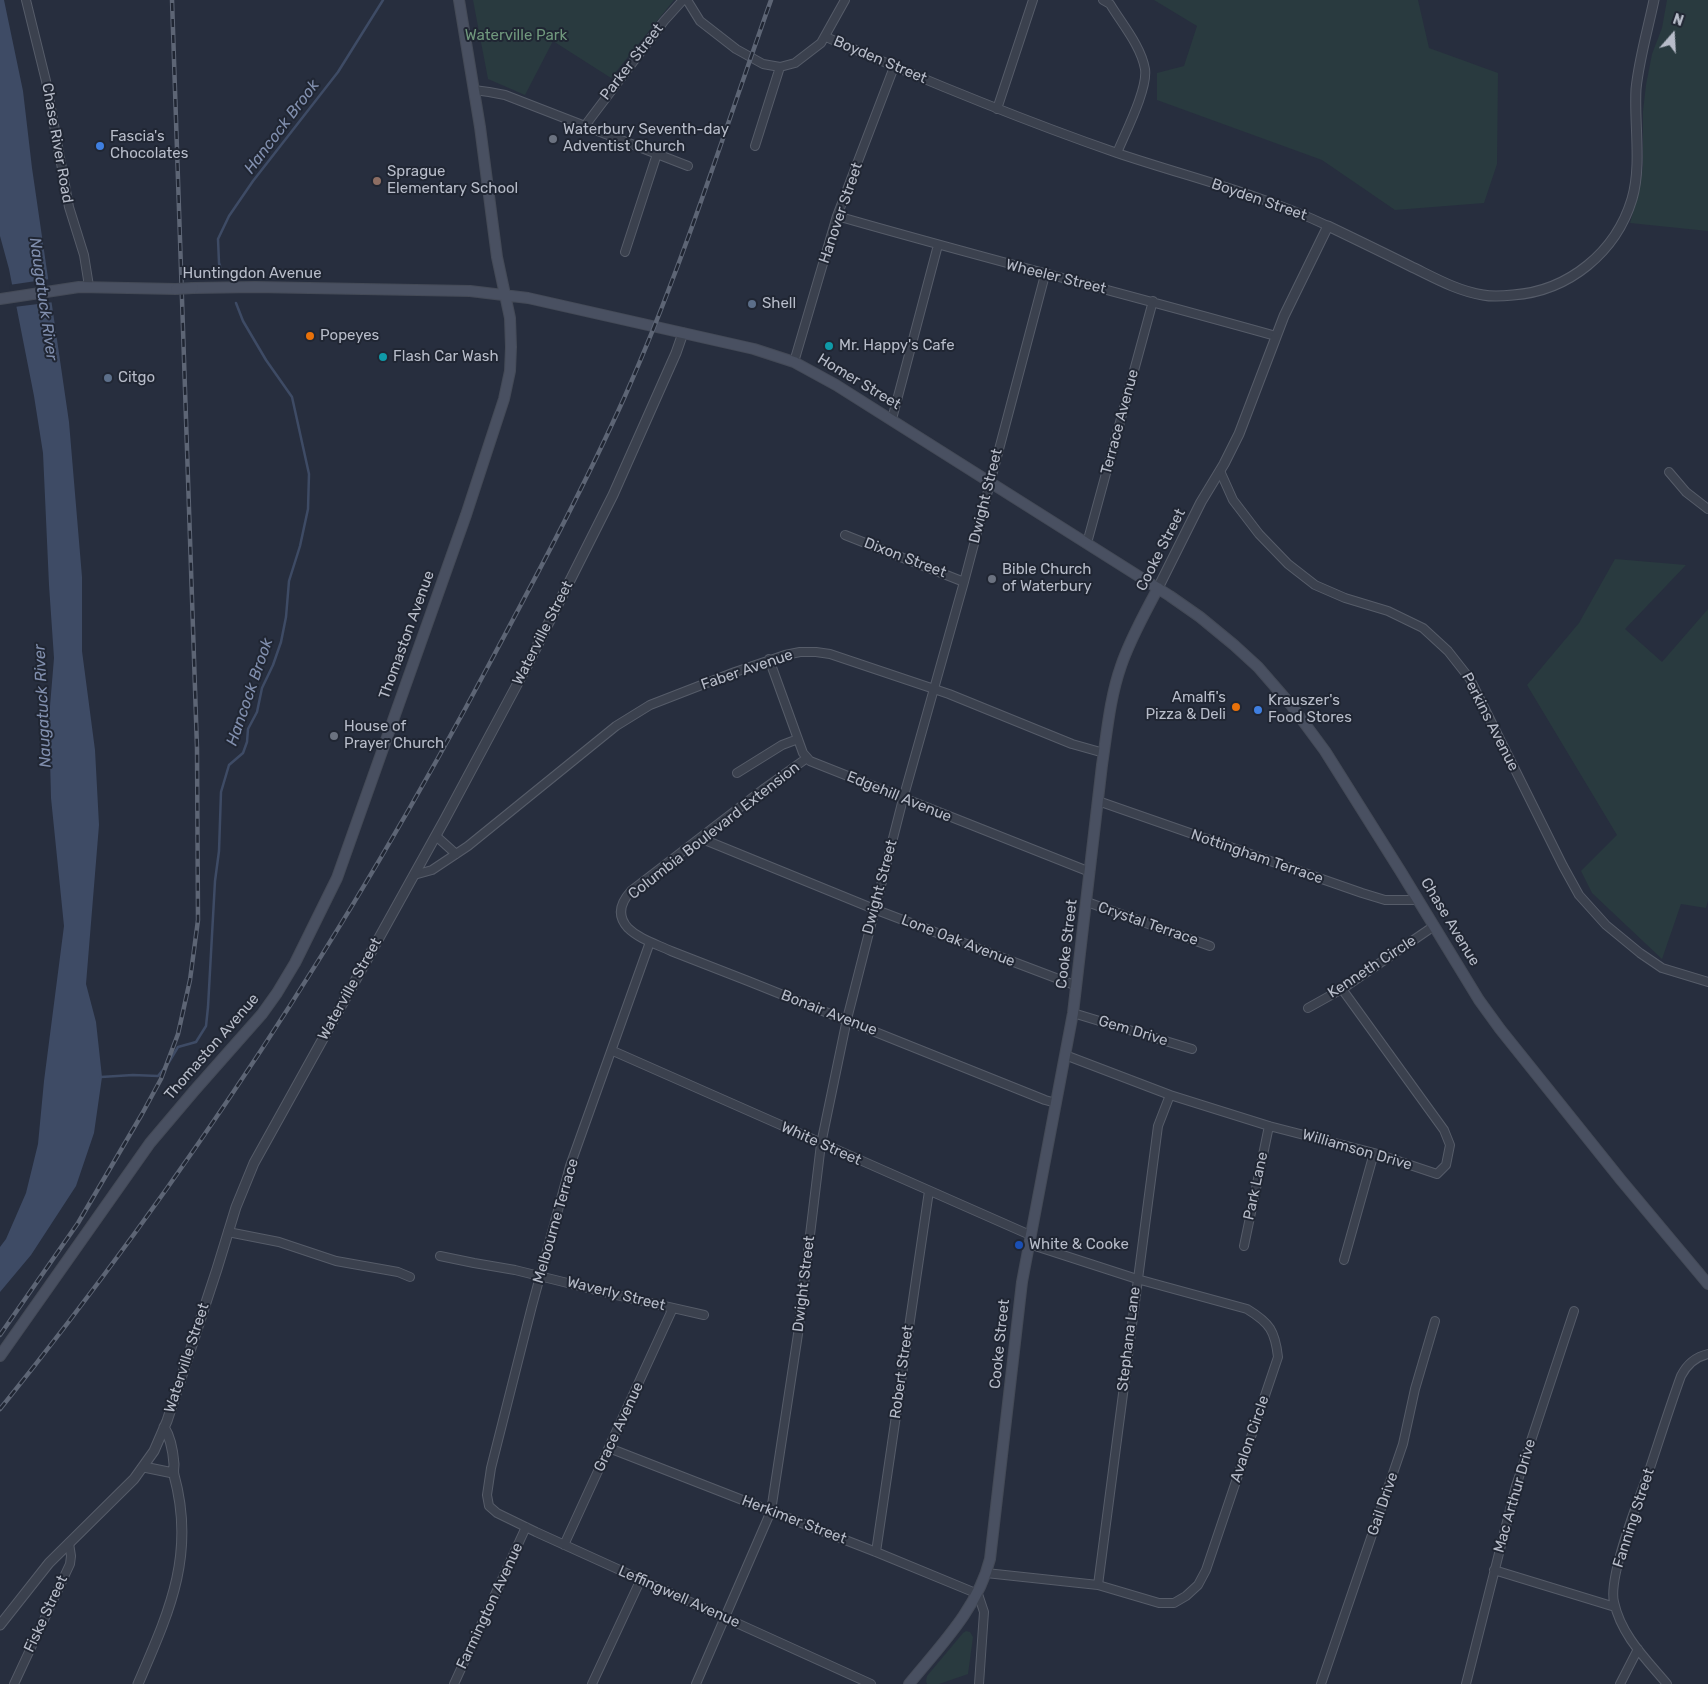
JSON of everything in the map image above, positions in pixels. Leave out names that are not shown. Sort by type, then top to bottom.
[{"type":"main road","name":"Thomaston Avenue","points":[[0,1356],[150,1143],[250,1029],[272,1001],[295,963],[326,902],[340,868],[450,560],[504,399],[509,378],[511,347],[510,318],[497,257],[474,90],[459,0]]},
{"type":"main road","name":"Huntingdon Avenue","points":[[0,299],[89,286],[176,289],[255,287],[505,294]]},
{"type":"main road","name":"Homer Street","points":[[505,294],[754,349],[794,362],[892,419],[1158,588]]},
{"type":"main road","name":"Cooke Street","points":[[909,1684],[960,1621],[978,1594],[986,1573],[993,1539],[1019,1301],[1073,1013],[1104,753],[1114,694],[1122,664],[1158,588]]},
{"type":"main road","name":"Chase Avenue","points":[[1158,588],[1185,606],[1234,645],[1281,692],[1325,751],[1480,1000],[1513,1047],[1708,1284]]},
{"type":"street","name":"Chase River Road","points":[[26,0],[46,81],[69,208],[84,255],[89,286]]},
{"type":"street","points":[[685,0],[700,21],[736,49],[763,64],[780,66],[755,146]]},
{"type":"street","name":"Parker Street","points":[[584,127],[664,21],[685,0]]},
{"type":"street","points":[[826,37],[845,0]]},
{"type":"street","points":[[997,109],[1034,0]]},
{"type":"street","points":[[1103,0],[1110,4],[1138,48],[1145,70],[1143,88],[1118,153]]},
{"type":"street","name":"Boyden Street","points":[[780,66],[790,65],[800,60],[818,47],[826,37],[997,109],[1118,153],[1287,207],[1466,291],[1485,296],[1526,294],[1553,286],[1577,275],[1595,260],[1611,242],[1622,224],[1632,198],[1637,169],[1636,89],[1654,0]]},
{"type":"street","name":"Hanover Street","points":[[794,362],[837,216],[894,67]]},
{"type":"street","points":[[474,90],[505,95],[688,166]]},
{"type":"street","points":[[625,252],[657,154]]},
{"type":"street","name":"Wheeler Street","points":[[837,216],[1276,336]]},
{"type":"street","name":"Cooke Street","points":[[1158,588],[1201,502],[1220,471],[1243,425],[1284,316],[1328,226]]},
{"type":"street","points":[[892,419],[938,245]]},
{"type":"street","name":"Dwight Street","points":[[696,1684],[771,1511],[798,1334],[821,1144],[847,1019],[903,799],[964,582],[1045,274]]},
{"type":"street","name":"Terrace Avenue","points":[[1087,543],[1152,301]]},
{"type":"street","name":"Waterville Street","points":[[0,1624],[39,1575],[125,1489],[144,1467],[154,1451],[164,1427],[239,1197],[262,1146],[436,836],[527,666],[602,517],[637,442],[683,333]]},
{"type":"street","name":"Perkins Avenue","points":[[1220,471],[1233,500],[1260,534],[1288,564],[1315,584],[1345,598],[1388,611],[1423,628],[1448,650],[1470,679],[1579,895],[1606,925],[1647,958],[1662,968],[1708,982]]},
{"type":"street","points":[[1669,472],[1686,492],[1708,510]]},
{"type":"street","name":"Dixon Street","points":[[845,535],[964,582]]},
{"type":"street","name":"Faber Avenue","points":[[414,875],[432,870],[456,854],[509,814],[616,726],[637,712],[662,699],[769,659],[800,652],[820,652],[935,689],[1072,744],[1104,753]]},
{"type":"street","points":[[769,659],[807,758]]},
{"type":"street","name":"Columbia Boulevard Extension","points":[[737,773],[782,745],[798,738]]},
{"type":"street","name":"Columbia Boulevard Extension","points":[[622,904],[631,891],[770,784],[807,758]]},
{"type":"street","name":"Edgehill Avenue","points":[[807,758],[816,764],[1090,872]]},
{"type":"street","name":"Nottingham Terrace","points":[[1098,801],[1362,893],[1385,900],[1418,900]]},
{"type":"street","points":[[436,836],[456,854]]},
{"type":"street","name":"Lone Oak Avenue","points":[[700,838],[874,909],[1077,986]]},
{"type":"street","name":"Crystal Terrace","points":[[1087,902],[1210,946]]},
{"type":"street","name":"Bonair Avenue","points":[[622,904],[620,914],[623,922],[636,935],[650,942],[1056,1103]]},
{"type":"street","name":"Kenneth Circle","points":[[1308,1008],[1342,989],[1434,926]]},
{"type":"street","name":"Melbourne Terrace","points":[[489,1506],[487,1491],[496,1449],[570,1166],[650,942]]},
{"type":"street","name":"Williamson Drive","points":[[1066,1055],[1170,1095],[1269,1126],[1374,1154],[1437,1174],[1446,1165],[1450,1145],[1444,1130],[1342,989]]},
{"type":"street","name":"Gem Drive","points":[[1073,1013],[1192,1049]]},
{"type":"street","name":"White Street","points":[[612,1051],[929,1191],[1030,1240]]},
{"type":"street","name":"Stephana Lane","points":[[1098,1585],[1158,1126],[1170,1095]]},
{"type":"street","name":"Park Lane","points":[[1244,1246],[1269,1126]]},
{"type":"street","points":[[1344,1260],[1374,1154]]},
{"type":"street","name":"Robert Street","points":[[876,1552],[929,1191]]},
{"type":"street","points":[[228,1232],[288,1245],[336,1261],[398,1272],[410,1277]]},
{"type":"street","name":"Avalon Circle","points":[[986,1573],[1098,1585],[1159,1603],[1174,1603],[1186,1596],[1198,1585],[1206,1570],[1278,1357],[1276,1341],[1270,1327],[1259,1316],[1247,1309],[1137,1279],[1030,1240]]},
{"type":"street","name":"Waverly Street","points":[[440,1256],[541,1276],[704,1315]]},
{"type":"street","name":"Grace Avenue","points":[[564,1545],[673,1308]]},
{"type":"street","name":"Mac Arthur Drive","points":[[1466,1684],[1516,1486],[1574,1311]]},
{"type":"street","name":"Gail Drive","points":[[1321,1684],[1403,1444],[1415,1389],[1435,1321]]},
{"type":"street","name":"Fanning Street","points":[[1667,1684],[1626,1632],[1615,1608],[1612,1594],[1614,1579],[1633,1517],[1681,1376],[1685,1368],[1692,1361],[1708,1354]]},
{"type":"street","points":[[138,1684],[168,1613],[181,1556],[180,1496],[173,1473],[174,1462],[170,1438],[164,1427]]},
{"type":"street","name":"Herkimer Street","points":[[609,1448],[876,1552],[978,1594]]},
{"type":"street","points":[[144,1467],[173,1473]]},
{"type":"street","name":"Leffingwell Avenue","points":[[489,1506],[497,1513],[526,1528],[871,1684]]},
{"type":"street","name":"Farmington Avenue","points":[[454,1684],[526,1528]]},
{"type":"street","name":"Fiske Street","points":[[16,1683],[70,1564],[69,1543]]},
{"type":"street","points":[[1494,1570],[1615,1608]]},
{"type":"street","points":[[592,1684],[641,1579]]},
{"type":"street","points":[[978,1594],[984,1612],[979,1684]]},
{"type":"street","points":[[1620,1684],[1638,1649]]},
{"type":"green space","name":"Waterville Park","points":[[473,0],[674,0],[611,78],[553,41],[525,95],[488,79]]},
{"type":"green space","points":[[1154,0],[1418,0],[1429,48],[1498,73],[1497,164],[1484,203],[1395,210],[1322,160],[1157,100],[1157,73],[1184,66],[1197,26]]},
{"type":"green space","points":[[1667,0],[1708,0],[1708,231],[1630,223],[1643,167],[1643,111],[1646,85],[1652,54],[1662,28]]},
{"type":"green space","points":[[1615,559],[1686,565],[1625,629],[1662,662],[1708,609],[1708,901],[1706,908],[1681,904],[1662,959],[1592,893],[1581,871],[1617,835],[1527,685],[1579,623]]},
{"type":"green space","points":[[966,1631],[970,1632],[973,1637],[968,1674],[939,1684],[927,1684],[927,1676]]},
{"type":"water","name":"Naugatuck River","points":[[0,0],[4,0],[23,91],[32,168],[69,422],[82,577],[82,651],[95,750],[99,825],[86,984],[96,1022],[102,1077],[94,1133],[76,1186],[31,1255],[0,1292],[0,1247],[6,1239],[26,1193],[38,1144],[44,1081],[64,926],[51,798],[49,718],[54,658],[43,453],[34,396],[9,269],[0,236]]},
{"type":"pier","points":[[50,279],[54,302],[14,307],[9,285]]},
{"type":"waterway","name":"Hancock Brook","points":[[222,272],[219,263],[218,239],[229,216],[253,181],[338,72],[383,0]]},
{"type":"waterway","name":"Hancock Brook","points":[[101,1077],[158,1076],[178,1047],[196,1042],[206,1026],[215,881],[219,851],[221,792],[229,765],[243,753],[247,742],[248,729],[257,712],[262,688],[281,642],[286,617],[289,581],[300,546],[308,509],[309,474],[292,397],[266,360],[243,321],[236,303]]},
{"type":"railway","points":[[0,1335],[78,1223],[161,1079],[178,1034],[190,980],[198,920],[197,748],[172,0]]},
{"type":"railway","points":[[0,1409],[70,1320],[202,1138],[325,950],[439,756],[561,528],[625,396],[646,348],[684,249],[771,0]]},
{"type":"place","name":"Waterbury Seventh-day Adventist Church","points":[[553,139]]},
{"type":"place","name":"Fascia's Chocolates","points":[[100,146]]},
{"type":"place","name":"Sprague Elementary School","points":[[377,181]]},
{"type":"place","name":"Shell","points":[[752,304]]},
{"type":"place","name":"Popeyes","points":[[310,336]]},
{"type":"place","name":"Mr. Happy's Cafe","points":[[829,346]]},
{"type":"place","name":"Flash Car Wash","points":[[383,357]]},
{"type":"place","name":"Citgo","points":[[108,378]]},
{"type":"place","name":"Bible Church of Waterbury","points":[[992,579]]},
{"type":"place","name":"Amalfi's Pizza & Deli","points":[[1236,707]]},
{"type":"place","name":"Krauszer's Food Stores","points":[[1258,710]]},
{"type":"place","name":"House of Prayer Church","points":[[334,736]]},
{"type":"place","name":"White & Cooke","points":[[1019,1245]]}]
